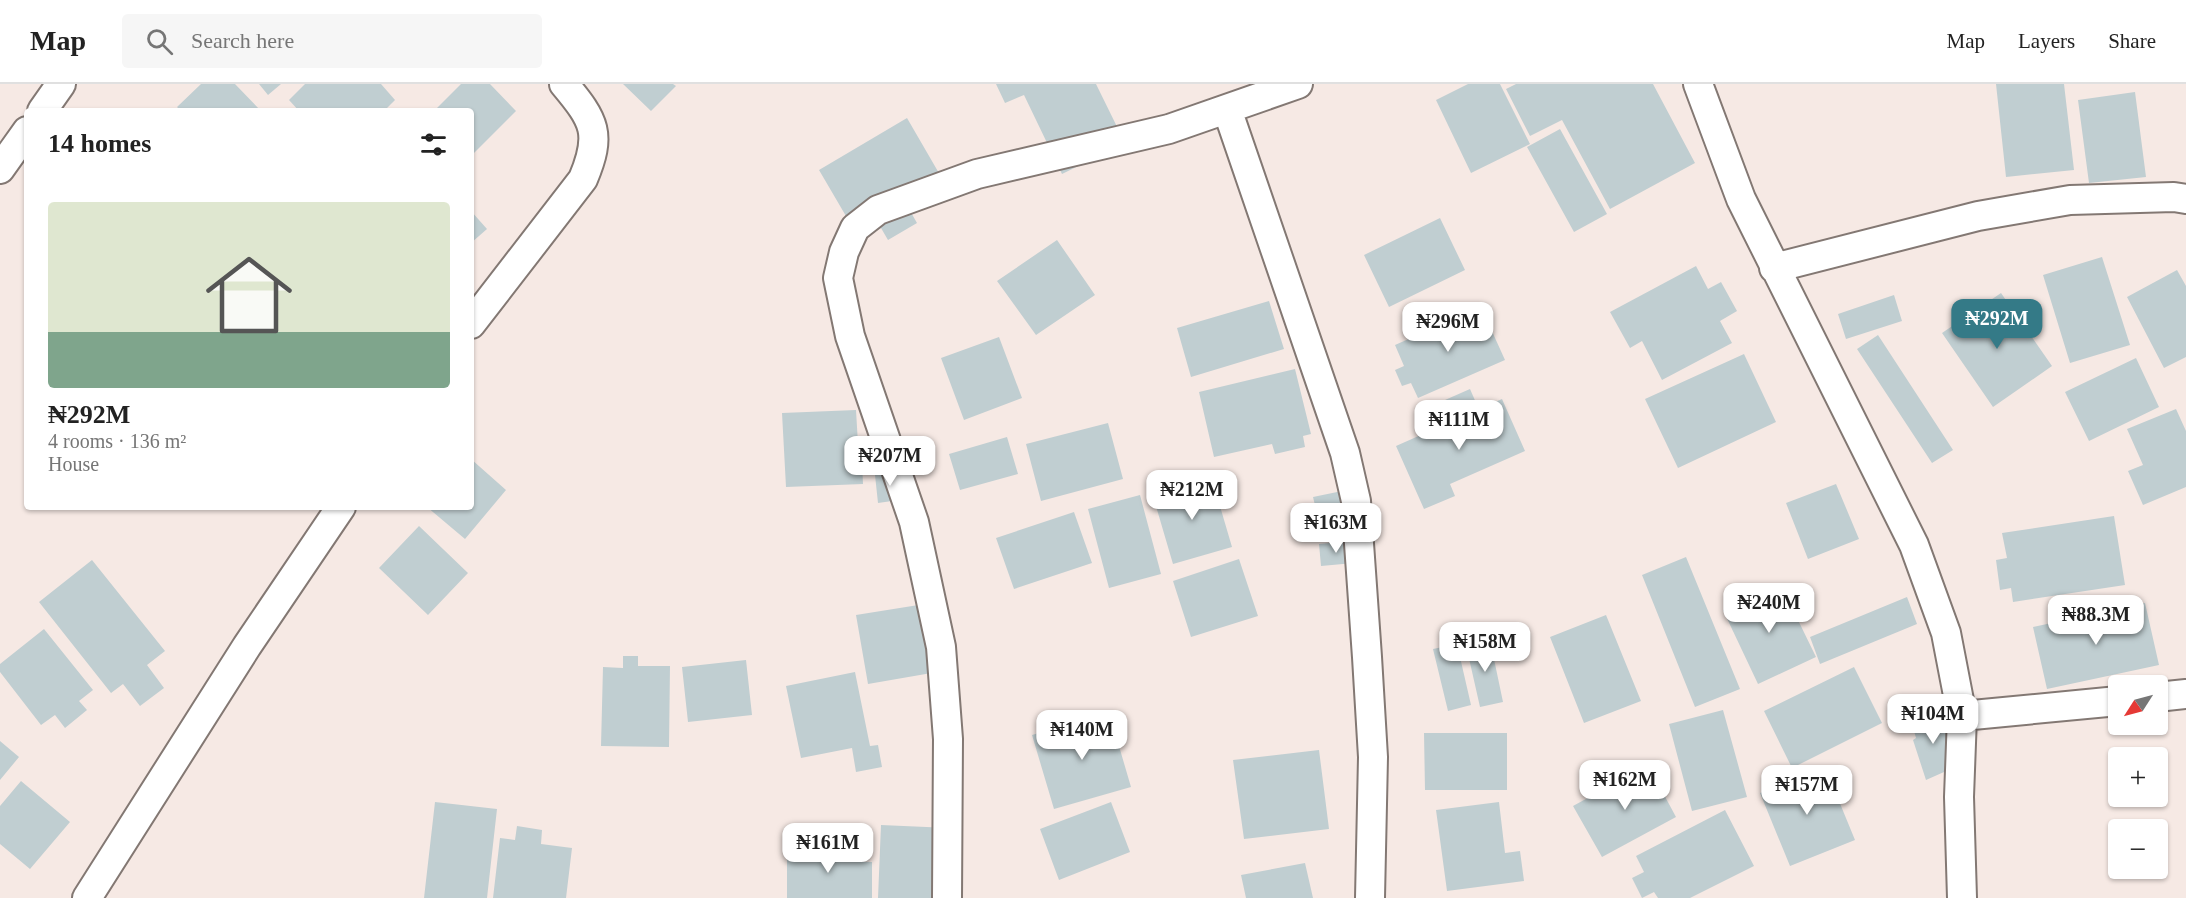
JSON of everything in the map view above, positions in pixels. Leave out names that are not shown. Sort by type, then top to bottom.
[{"type":"street","points":[[44,108],[61,84]]},
{"type":"street","points":[[474,320],[583,179],[593,154],[594,132],[579,103],[564,84]]},
{"type":"street","points":[[947,898],[948,739],[941,647],[914,522],[850,336],[838,278],[844,252],[855,228],[878,210],[977,174],[1169,129],[1298,84]]},
{"type":"street","points":[[1698,84],[1741,199],[1914,545],[1946,633],[1962,716],[1959,797],[1962,898]]},
{"type":"street","points":[[1227,109],[1345,453],[1356,501],[1373,757],[1370,898]]},
{"type":"street","points":[[0,169],[24,135]]},
{"type":"street","points":[[1774,268],[1978,216],[2070,200],[2174,197],[2186,199]]},
{"type":"street","points":[[87,898],[241,656],[339,510]]},
{"type":"street","points":[[2168,696],[2186,694]]},
{"type":"street","points":[[1962,716],[2108,702]]},
{"type":"building","points":[[201,84],[235,84],[258,108],[178,108]]},
{"type":"building","points":[[259,84],[281,84],[268,95]]},
{"type":"building","points":[[305,84],[381,84],[395,100],[387,108],[296,108],[289,100]]},
{"type":"building","points":[[461,84],[490,84],[516,111],[474,153],[474,108],[437,108]]},
{"type":"building","points":[[623,84],[673,84],[676,86],[651,111]]},
{"type":"building","points":[[996,84],[1096,84],[1125,143],[1062,174],[1024,95],[1005,103]]},
{"type":"building","points":[[1468,84],[1500,84],[1530,144],[1471,173],[1436,100]]},
{"type":"building","points":[[1516,84],[1653,84],[1695,163],[1610,209],[1562,120],[1530,136],[1506,89]]},
{"type":"building","points":[[1996,84],[2064,84],[2074,170],[2006,177]]},
{"type":"building","points":[[2135,92],[2146,177],[2089,183],[2078,100]]},
{"type":"building","points":[[907,118],[947,187],[909,209],[917,223],[888,240],[881,228],[860,240],[819,170]]},
{"type":"building","points":[[1560,129],[1607,214],[1574,232],[1527,147]]},
{"type":"building","points":[[474,214],[487,229],[474,240]]},
{"type":"building","points":[[1440,218],[1465,270],[1389,307],[1364,255]]},
{"type":"building","points":[[1057,240],[1095,295],[1036,335],[997,281]]},
{"type":"building","points":[[2102,257],[2130,345],[2070,363],[2043,275]]},
{"type":"building","points":[[1696,266],[1708,289],[1721,282],[1737,311],[1720,321],[1732,343],[1662,380],[1642,341],[1630,348],[1610,312]]},
{"type":"building","points":[[2177,270],[2186,286],[2186,357],[2164,368],[2127,297]]},
{"type":"building","points":[[2001,293],[2052,366],[1993,407],[1942,333]]},
{"type":"building","points":[[1894,295],[1902,321],[1846,339],[1838,314]]},
{"type":"building","points":[[1269,301],[1284,349],[1191,377],[1177,328]]},
{"type":"building","points":[[1481,307],[1505,360],[1418,398],[1411,383],[1402,386],[1395,370],[1404,366],[1395,345]]},
{"type":"building","points":[[1878,335],[1953,450],[1932,463],[1857,349]]},
{"type":"building","points":[[999,337],[1022,398],[964,420],[941,358]]},
{"type":"building","points":[[1744,354],[1776,422],[1678,468],[1645,399]]},
{"type":"building","points":[[2136,358],[2159,407],[2089,441],[2065,392]]},
{"type":"building","points":[[1295,369],[1311,434],[1303,436],[1305,447],[1275,454],[1272,444],[1214,457],[1199,392]]},
{"type":"building","points":[[1470,389],[1477,405],[1452,416],[1445,400]]},
{"type":"building","points":[[1502,399],[1525,451],[1450,484],[1455,496],[1424,509],[1396,446]]},
{"type":"building","points":[[2176,409],[2186,431],[2186,487],[2143,505],[2128,471],[2143,465],[2127,429]]},
{"type":"building","points":[[856,410],[858,444],[873,443],[873,462],[862,462],[863,484],[786,487],[782,413]]},
{"type":"building","points":[[1108,423],[1123,479],[1041,501],[1026,444]]},
{"type":"building","points":[[1007,437],[1018,474],[960,490],[949,454]]},
{"type":"building","points":[[474,462],[506,490],[465,539],[431,510],[474,510]]},
{"type":"building","points":[[903,472],[906,499],[878,503],[875,475]]},
{"type":"building","points":[[1212,479],[1232,547],[1173,564],[1153,496]]},
{"type":"building","points":[[1836,484],[1859,539],[1808,559],[1786,503]]},
{"type":"building","points":[[1342,491],[1352,532],[1323,538],[1313,497]]},
{"type":"building","points":[[1140,495],[1161,574],[1109,588],[1088,509]]},
{"type":"building","points":[[1074,512],[1092,563],[1014,589],[996,538]]},
{"type":"building","points":[[2114,516],[2125,585],[2013,602],[2011,588],[2000,590],[1996,560],[2007,558],[2002,533]]},
{"type":"building","points":[[419,526],[468,573],[428,615],[379,568]]},
{"type":"building","points":[[1352,541],[1354,563],[1321,566],[1319,544]]},
{"type":"building","points":[[1686,557],[1740,689],[1695,707],[1642,575]]},
{"type":"building","points":[[1239,559],[1258,616],[1191,637],[1173,581]]},
{"type":"building","points":[[92,560],[165,651],[147,665],[164,688],[140,706],[123,684],[111,693],[39,602]]},
{"type":"building","points":[[1780,583],[1816,657],[1758,684],[1723,610]]},
{"type":"building","points":[[1907,597],[1917,624],[1820,664],[1810,637]]},
{"type":"building","points":[[931,603],[943,671],[868,684],[856,615]]},
{"type":"building","points":[[2145,603],[2159,665],[2047,689],[2033,627]]},
{"type":"building","points":[[1606,615],[1641,701],[1584,723],[1550,637]]},
{"type":"building","points":[[44,629],[93,690],[79,701],[87,710],[65,728],[55,715],[41,725],[0,672],[0,664]]},
{"type":"building","points":[[1490,640],[1503,702],[1480,707],[1466,645]]},
{"type":"building","points":[[1457,644],[1471,705],[1448,711],[1433,649]]},
{"type":"building","points":[[623,656],[638,656],[638,666],[670,666],[669,747],[601,746],[603,667],[623,668]]},
{"type":"building","points":[[746,660],[752,715],[688,722],[682,667]]},
{"type":"building","points":[[1854,667],[1882,723],[1792,768],[1764,711]]},
{"type":"building","points":[[855,672],[870,746],[878,745],[882,767],[856,772],[852,748],[801,758],[786,686]]},
{"type":"building","points":[[1723,710],[1747,797],[1692,811],[1669,724]]},
{"type":"building","points":[[1943,711],[1951,745],[1953,768],[1926,780],[1913,740],[1916,738],[1912,724]]},
{"type":"building","points":[[1109,712],[1131,787],[1054,809],[1032,735]]},
{"type":"building","points":[[1424,733],[1507,733],[1507,790],[1425,790]]},
{"type":"building","points":[[0,741],[19,757],[0,780]]},
{"type":"building","points":[[1319,750],[1329,829],[1244,839],[1233,760]]},
{"type":"building","points":[[1648,765],[1676,817],[1602,857],[1573,806]]},
{"type":"building","points":[[1825,767],[1855,840],[1790,866],[1760,793]]},
{"type":"building","points":[[21,781],[70,822],[30,869],[0,844],[0,806]]},
{"type":"building","points":[[435,802],[497,809],[487,898],[424,898]]},
{"type":"building","points":[[1111,802],[1130,852],[1059,880],[1040,829]]},
{"type":"building","points":[[1499,802],[1505,853],[1520,851],[1524,881],[1447,891],[1436,810]]},
{"type":"building","points":[[1725,810],[1754,866],[1690,898],[1658,898],[1654,892],[1642,898],[1632,878],[1644,872],[1636,856]]},
{"type":"building","points":[[881,825],[949,828],[935,898],[878,898]]},
{"type":"building","points":[[517,826],[542,830],[541,844],[572,848],[566,898],[493,898],[500,838],[515,840]]},
{"type":"building","points":[[805,842],[840,842],[840,861],[872,862],[872,898],[787,898],[787,857],[805,858]]},
{"type":"building","points":[[1305,863],[1313,898],[1246,898],[1241,875]]}]
